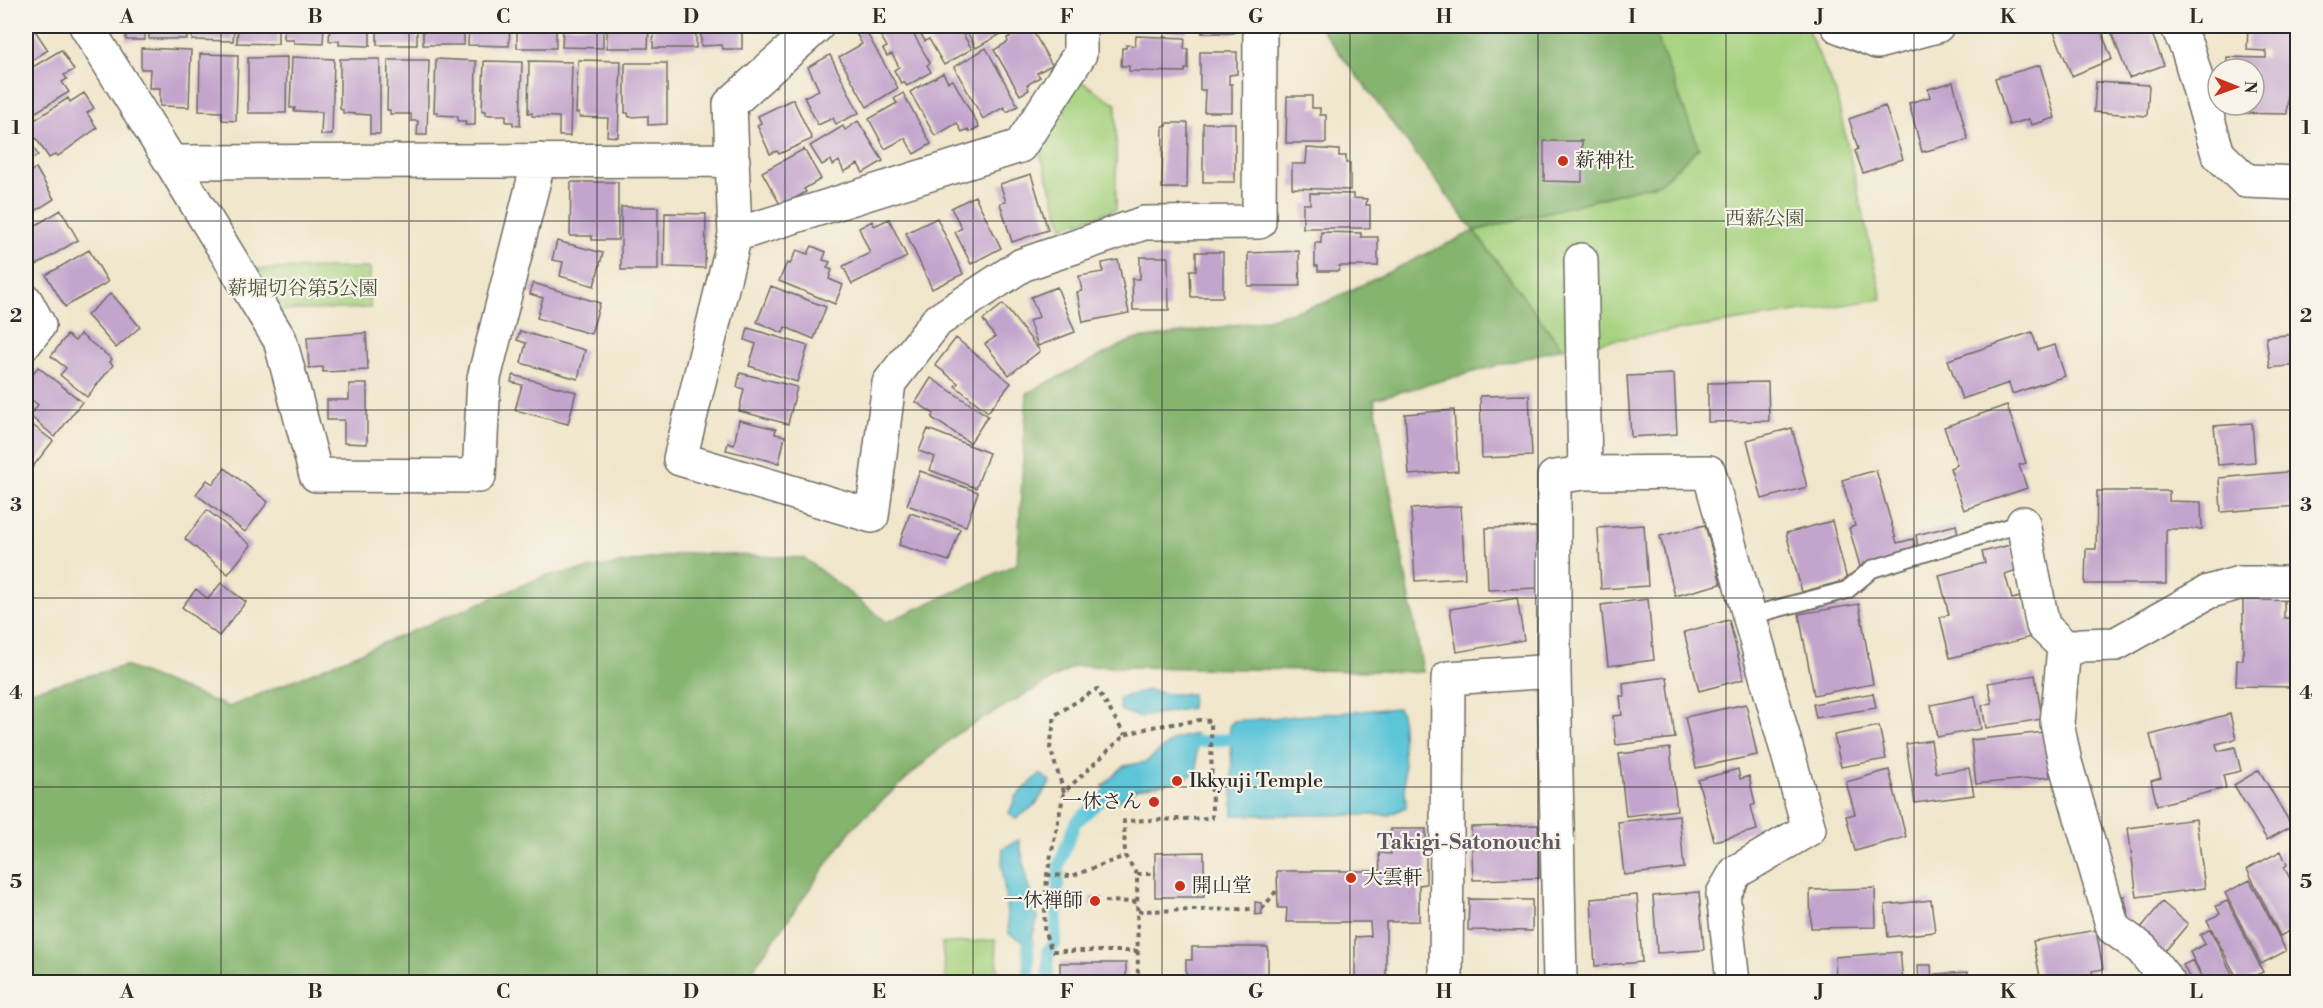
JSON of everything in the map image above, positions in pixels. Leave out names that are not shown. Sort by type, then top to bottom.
[{"type":"street","points":[[86,26],[280,340],[316,475],[479,476],[484,378],[539,160]]},
{"type":"street","points":[[817,26],[730,104],[735,235],[680,459],[872,516],[889,383],[937,321],[1022,265],[1144,223],[1259,222],[1260,26]]},
{"type":"street","points":[[735,235],[1020,146],[1080,54],[1080,26]]},
{"type":"street","points":[[1838,26],[1877,42],[1937,26]]},
{"type":"street","points":[[2176,26],[2188,50],[2218,154],[2246,181],[2298,183]]},
{"type":"street","points":[[171,162],[733,160]]},
{"type":"street","points":[[1581,260],[1585,473]]},
{"type":"street","points":[[26,301],[39,325],[26,342]]},
{"type":"street","points":[[1560,982],[1554,671],[1554,477],[1585,473],[1709,472],[1809,829],[1736,872],[1723,894],[1733,982]]},
{"type":"street","points":[[2023,523],[2043,626],[2068,650]]},
{"type":"street","points":[[2168,982],[2142,949],[2113,928],[2065,762],[2057,723],[2063,658],[2068,650],[2081,645],[2116,644],[2208,592],[2239,583],[2298,583]]},
{"type":"street","points":[[1444,981],[1448,678],[1554,671]]},
{"type":"lane","points":[[1749,616],[1847,590],[1872,569],[2023,523]]},
{"type":"path","points":[[1125,735],[1097,689],[1055,715],[1050,748],[1064,792],[1047,875],[1044,931],[1052,951],[1138,951]]},
{"type":"path","points":[[1064,792],[1125,735],[1152,727],[1200,720],[1211,721],[1212,818],[1125,821],[1125,856],[1137,874],[1138,982]]},
{"type":"path","points":[[1047,875],[1072,876],[1125,856]]},
{"type":"path","points":[[1137,874],[1156,874]]},
{"type":"path","points":[[1262,909],[1277,890]]},
{"type":"path","points":[[1105,901],[1137,902]]},
{"type":"path","points":[[1138,911],[1255,909]]},
{"type":"path","points":[[1171,982],[1186,980]]},
{"type":"green space","points":[[1321,26],[1644,26],[1656,36],[1699,148],[1660,183],[1474,231]]},
{"type":"green space","name":"西薪公園","points":[[1644,26],[1806,26],[1836,94],[1882,299],[1562,348],[1474,231],[1660,183],[1656,36]]},
{"type":"green space","points":[[1071,75],[1116,104],[1116,209],[1063,227],[1034,133]]},
{"type":"green space","points":[[1474,231],[1562,348],[1374,399],[1423,672],[1075,666],[956,734],[853,827],[744,982],[26,982],[26,692],[125,666],[229,707],[545,576],[687,553],[804,558],[887,622],[1017,564],[1027,393],[1132,340],[1256,322],[1324,303]]},
{"type":"green space","name":"薪堀切谷第5公園","points":[[370,268],[370,308],[268,311],[236,269]]},
{"type":"green space","points":[[995,940],[999,982],[946,982],[942,944]]},
{"type":"water","points":[[1148,690],[1168,694],[1192,694],[1191,708],[1139,717],[1120,710],[1119,698]]},
{"type":"water","points":[[1398,708],[1401,713],[1406,807],[1389,815],[1233,815],[1229,726],[1234,721]]},
{"type":"water","points":[[1196,734],[1197,771],[1183,780],[1136,789],[1114,804],[1103,786],[1124,766],[1146,762],[1174,739]]},
{"type":"water","points":[[1040,774],[1051,782],[1035,805],[1016,819],[1009,813],[1016,797]]},
{"type":"water","points":[[1019,840],[1028,886],[1038,917],[1031,941],[1028,943],[1009,934],[1002,864],[1003,848]]},
{"type":"building","points":[[26,26],[32,26],[48,50],[26,64]]},
{"type":"building","points":[[126,26],[145,26],[145,40],[126,40]]},
{"type":"building","points":[[149,26],[187,26],[187,39],[149,39]]},
{"type":"building","points":[[192,26],[234,26],[233,41],[192,40]]},
{"type":"building","points":[[238,26],[278,26],[278,44],[237,43]]},
{"type":"building","points":[[284,26],[324,26],[323,44],[294,43],[294,40],[284,40]]},
{"type":"building","points":[[330,26],[370,26],[370,46],[339,45],[339,41],[329,41]]},
{"type":"building","points":[[377,26],[417,26],[417,45],[377,45]]},
{"type":"building","points":[[423,26],[464,26],[464,45],[423,45]]},
{"type":"building","points":[[469,26],[510,26],[509,46],[468,45]]},
{"type":"building","points":[[517,26],[556,26],[556,48],[517,48]]},
{"type":"building","points":[[563,26],[603,26],[603,48],[562,47]]},
{"type":"building","points":[[607,26],[649,26],[648,48],[607,48]]},
{"type":"building","points":[[654,26],[696,26],[696,48],[653,48]]},
{"type":"building","points":[[701,26],[742,26],[742,49],[723,49],[722,45],[701,46]]},
{"type":"building","points":[[875,26],[909,26],[930,63],[927,65],[931,72],[907,86],[904,82],[901,83],[894,70],[899,67],[892,54],[887,56],[883,49],[887,47]]},
{"type":"building","points":[[916,26],[958,26],[972,49],[944,65],[929,39],[925,41]]},
{"type":"building","points":[[964,26],[1015,26],[976,48]]},
{"type":"building","points":[[1030,26],[1052,65],[1037,73],[1040,77],[1027,85],[1029,90],[1020,95],[994,50],[1008,42],[1007,38]]},
{"type":"building","points":[[1123,26],[1187,26],[1187,32],[1123,30]]},
{"type":"building","points":[[1202,26],[1235,26],[1234,33],[1202,33]]},
{"type":"building","points":[[2099,26],[2112,59],[2072,76],[2052,27]]},
{"type":"building","points":[[2109,26],[2149,26],[2164,65],[2129,78]]},
{"type":"building","points":[[2248,26],[2298,26],[2298,86],[2288,86],[2287,114],[2266,114],[2266,51],[2247,50]]},
{"type":"building","points":[[864,28],[898,88],[867,107],[839,57],[862,44],[856,33]]},
{"type":"building","points":[[1136,36],[1185,38],[1184,49],[1188,49],[1188,69],[1185,69],[1185,72],[1129,71],[1129,66],[1121,66],[1122,48],[1126,48],[1126,45],[1135,46]]},
{"type":"building","points":[[141,48],[191,50],[189,107],[160,106],[160,88],[149,88],[150,69],[141,69]]},
{"type":"building","points":[[986,48],[1018,106],[1007,112],[1004,107],[983,119],[954,67]]},
{"type":"building","points":[[61,50],[74,70],[64,75],[67,79],[62,82],[69,92],[31,115],[26,106],[26,71]]},
{"type":"building","points":[[1200,52],[1237,52],[1237,74],[1229,75],[1229,84],[1232,84],[1232,112],[1204,112],[1205,90],[1200,90]]},
{"type":"building","points":[[200,54],[238,55],[236,121],[222,120],[222,112],[199,111]]},
{"type":"building","points":[[830,55],[859,113],[836,124],[833,118],[818,125],[804,97],[819,90],[808,67]]},
{"type":"building","points":[[287,57],[286,113],[248,113],[248,58]]},
{"type":"building","points":[[292,57],[334,59],[332,135],[321,135],[322,112],[294,111],[295,108],[290,108]]},
{"type":"building","points":[[340,59],[380,59],[380,134],[370,134],[370,115],[343,113],[340,109]]},
{"type":"building","points":[[436,59],[476,61],[475,125],[465,125],[466,121],[458,121],[458,116],[437,115],[437,112],[434,112]]},
{"type":"building","points":[[388,60],[429,60],[427,135],[417,135],[418,121],[411,121],[411,114],[390,114],[390,110],[387,110]]},
{"type":"building","points":[[578,60],[621,61],[618,137],[607,136],[608,118],[579,117],[579,113],[576,113]]},
{"type":"building","points":[[484,61],[522,62],[520,126],[513,125],[513,122],[506,122],[506,115],[486,115],[486,111],[482,111]]},
{"type":"building","points":[[529,61],[572,62],[570,136],[559,136],[559,117],[532,116],[532,113],[528,113]]},
{"type":"building","points":[[625,63],[667,63],[667,124],[648,125],[648,116],[629,117],[628,113],[625,113]]},
{"type":"building","points":[[2040,65],[2055,118],[2031,125],[2029,119],[2009,125],[1995,78]]},
{"type":"building","points":[[943,73],[948,82],[953,80],[979,127],[970,132],[968,129],[962,132],[957,123],[935,136],[910,92]]},
{"type":"building","points":[[1953,82],[1968,140],[1922,152],[1909,103],[1930,97],[1928,89]]},
{"type":"building","points":[[2096,82],[2149,85],[2147,116],[2094,112]]},
{"type":"building","points":[[84,93],[94,108],[87,113],[97,128],[58,156],[56,154],[49,158],[27,125],[68,98],[70,102]]},
{"type":"building","points":[[903,93],[931,144],[914,154],[905,138],[885,149],[869,119],[897,103],[894,99]]},
{"type":"building","points":[[1287,96],[1312,96],[1312,108],[1320,108],[1320,115],[1326,115],[1326,143],[1286,143]]},
{"type":"building","points":[[793,99],[812,139],[779,154],[777,151],[770,154],[757,125],[761,123],[758,116]]},
{"type":"building","points":[[1885,106],[1903,159],[1863,173],[1855,151],[1858,149],[1849,119]]},
{"type":"building","points":[[858,121],[883,161],[863,173],[858,164],[844,172],[839,161],[833,165],[831,160],[822,165],[810,146],[843,126],[845,130]]},
{"type":"building","points":[[1167,123],[1188,123],[1187,188],[1162,188],[1163,126],[1167,126]]},
{"type":"building","points":[[1203,123],[1235,123],[1235,182],[1203,182]]},
{"type":"building","points":[[26,134],[38,155],[26,163]]},
{"type":"building","name":"薪神社","points":[[1544,141],[1582,141],[1582,182],[1544,181]]},
{"type":"building","points":[[1307,148],[1339,150],[1339,156],[1346,156],[1346,163],[1350,163],[1350,190],[1292,188],[1292,164],[1306,164]]},
{"type":"building","points":[[804,149],[821,179],[804,189],[806,192],[781,206],[762,172]]},
{"type":"building","points":[[36,168],[54,199],[26,217],[26,174]]},
{"type":"building","points":[[1031,174],[1048,230],[1012,242],[1000,203],[1006,202],[1000,184]]},
{"type":"building","points":[[571,182],[618,182],[618,240],[592,240],[592,236],[570,236]]},
{"type":"building","points":[[1310,193],[1353,194],[1353,198],[1367,199],[1366,205],[1370,205],[1370,228],[1303,228],[1303,204],[1310,204]]},
{"type":"building","points":[[975,196],[1001,248],[971,264],[955,232],[962,228],[951,208]]},
{"type":"building","points":[[621,207],[658,207],[658,270],[621,270]]},
{"type":"building","points":[[61,210],[78,240],[33,267],[26,254],[26,231]]},
{"type":"building","points":[[665,213],[706,214],[705,268],[664,267]]},
{"type":"building","points":[[937,218],[963,274],[932,289],[906,233]]},
{"type":"building","points":[[889,219],[907,257],[852,284],[843,266],[870,253],[859,228],[872,221],[874,226]]},
{"type":"building","points":[[1321,232],[1361,233],[1361,237],[1378,237],[1378,266],[1339,266],[1339,271],[1318,271],[1318,266],[1315,266],[1315,243],[1321,243]]},
{"type":"building","points":[[557,241],[603,253],[594,286],[560,276],[563,262],[552,260]]},
{"type":"building","points":[[812,246],[826,252],[823,260],[830,262],[827,268],[832,270],[829,279],[843,285],[835,304],[779,281],[787,263],[790,264],[797,250],[808,254]]},
{"type":"building","points":[[89,250],[108,282],[65,307],[46,275]]},
{"type":"building","points":[[1299,251],[1300,286],[1248,286],[1248,253]]},
{"type":"building","points":[[1196,252],[1223,252],[1223,297],[1191,297],[1190,270],[1196,270]]},
{"type":"building","points":[[1140,257],[1168,257],[1169,310],[1133,310],[1132,279],[1140,279]]},
{"type":"building","points":[[1118,260],[1129,313],[1083,322],[1077,292],[1082,291],[1079,276],[1103,272],[1102,263]]},
{"type":"building","points":[[533,283],[600,303],[591,334],[537,318],[543,298],[530,294]]},
{"type":"building","points":[[771,286],[826,307],[814,339],[785,327],[783,333],[757,322]]},
{"type":"building","points":[[1057,287],[1075,332],[1038,346],[1029,321],[1039,317],[1031,297]]},
{"type":"building","points":[[111,293],[140,327],[116,348],[87,315]]},
{"type":"building","points":[[1003,304],[1040,351],[1009,375],[985,344],[995,337],[983,320]]},
{"type":"building","points":[[748,328],[808,346],[797,382],[749,366],[756,344],[745,340]]},
{"type":"building","points":[[520,331],[585,350],[578,379],[521,363],[526,343],[517,340]]},
{"type":"building","points":[[2032,332],[2038,350],[2055,345],[2065,376],[2012,394],[2009,383],[1962,399],[1948,360]]},
{"type":"building","points":[[366,333],[368,370],[323,372],[323,367],[309,368],[307,337]]},
{"type":"building","points":[[80,334],[112,359],[110,362],[113,365],[87,397],[60,375],[66,368],[51,356],[67,335],[75,341]]},
{"type":"building","points":[[2298,334],[2298,365],[2270,368],[2266,337]]},
{"type":"building","points":[[956,338],[1011,383],[988,412],[955,386],[958,383],[935,365]]},
{"type":"building","points":[[38,367],[82,402],[55,437],[30,416],[38,405],[26,395],[26,382]]},
{"type":"building","points":[[740,373],[797,387],[788,424],[739,411],[744,389],[737,387]]},
{"type":"building","points":[[1674,374],[1677,434],[1631,437],[1627,376]]},
{"type":"building","points":[[513,375],[576,392],[568,424],[515,410],[522,385],[511,382]]},
{"type":"building","points":[[931,378],[988,416],[970,443],[932,418],[934,414],[916,402]]},
{"type":"building","points":[[1768,382],[1769,421],[1708,422],[1708,383]]},
{"type":"building","points":[[349,384],[367,384],[367,444],[344,443],[344,420],[327,420],[327,400],[349,400]]},
{"type":"building","points":[[1529,395],[1532,456],[1482,458],[1480,396]]},
{"type":"building","points":[[2007,405],[2026,463],[2019,465],[2027,488],[1964,510],[1950,468],[1957,465],[1944,427]]},
{"type":"building","points":[[1454,410],[1458,471],[1409,475],[1405,414]]},
{"type":"building","points":[[26,420],[53,441],[31,469],[26,465]]},
{"type":"building","points":[[739,420],[776,429],[775,434],[785,436],[779,463],[726,450],[728,443],[734,445]]},
{"type":"building","points":[[2252,423],[2255,462],[2218,465],[2214,426]]},
{"type":"building","points":[[1792,428],[1807,487],[1762,499],[1747,440]]},
{"type":"building","points":[[928,429],[989,453],[976,488],[930,470],[935,457],[919,451]]},
{"type":"building","points":[[225,468],[268,502],[245,532],[196,494],[207,480],[213,484]]},
{"type":"building","points":[[1876,470],[1897,543],[1913,539],[1917,554],[1861,570],[1849,528],[1855,526],[1842,480]]},
{"type":"building","points":[[920,471],[978,492],[966,526],[907,505]]},
{"type":"building","points":[[2298,471],[2298,506],[2221,512],[2219,478]]},
{"type":"building","points":[[2097,491],[2169,491],[2169,501],[2201,502],[2202,529],[2166,529],[2166,584],[2085,584],[2086,549],[2096,549]]},
{"type":"building","points":[[1461,506],[1465,578],[1415,581],[1411,509]]},
{"type":"building","points":[[207,510],[251,545],[228,574],[185,539]]},
{"type":"building","points":[[910,513],[960,529],[949,561],[899,545]]},
{"type":"building","points":[[1832,521],[1847,580],[1802,592],[1786,533]]},
{"type":"building","points":[[1644,525],[1648,586],[1601,589],[1598,528]]},
{"type":"building","points":[[1705,525],[1721,584],[1675,596],[1660,536]]},
{"type":"building","points":[[1956,525],[1959,537],[1918,547],[1916,535]]},
{"type":"building","points":[[1536,527],[1538,588],[1488,590],[1486,528]]},
{"type":"building","points":[[2010,545],[2017,570],[2005,574],[2012,599],[2020,597],[2031,637],[1950,658],[1940,617],[1949,615],[1939,575],[1985,563],[1982,552]]},
{"type":"building","points":[[221,583],[246,602],[219,636],[182,607],[196,589],[208,599]]},
{"type":"building","points":[[1517,598],[1524,640],[1457,652],[1450,609]]},
{"type":"building","points":[[1648,599],[1654,660],[1608,666],[1601,605]]},
{"type":"building","points":[[2243,600],[2284,600],[2284,618],[2298,618],[2298,687],[2236,686],[2237,660],[2243,660]]},
{"type":"building","points":[[1859,604],[1873,684],[1814,695],[1799,614]]},
{"type":"building","points":[[1729,620],[1744,679],[1699,691],[1684,632]]},
{"type":"building","points":[[2035,675],[2042,719],[1986,728],[1982,705],[1992,703],[1988,683]]},
{"type":"building","points":[[1667,677],[1675,738],[1616,745],[1613,716],[1622,715],[1620,696],[1624,696],[1623,683]]},
{"type":"building","points":[[1873,693],[1876,708],[1816,718],[1813,704]]},
{"type":"building","points":[[1975,696],[1981,729],[1937,737],[1931,705]]},
{"type":"building","points":[[1746,704],[1757,755],[1696,768],[1685,717]]},
{"type":"building","points":[[2230,714],[2236,739],[2216,744],[2218,751],[2235,747],[2241,771],[2223,775],[2226,788],[2157,805],[2151,781],[2161,778],[2150,735]]},
{"type":"building","points":[[1879,726],[1886,759],[1841,767],[1834,735]]},
{"type":"building","points":[[2045,732],[2050,777],[1976,784],[1971,740]]},
{"type":"building","points":[[1931,740],[1936,773],[1969,768],[1974,795],[1915,803],[1906,744]]},
{"type":"building","points":[[1670,748],[1677,810],[1626,816],[1619,754]]},
{"type":"building","points":[[1738,769],[1740,779],[1749,776],[1755,804],[1751,806],[1757,830],[1714,841],[1698,780]]},
{"type":"building","points":[[1889,770],[1906,837],[1855,851],[1846,816],[1855,814],[1846,782]]},
{"type":"building","points":[[2259,770],[2292,826],[2267,840],[2234,785]]},
{"type":"building","points":[[1679,815],[1684,868],[1624,875],[1618,822]]},
{"type":"building","points":[[2196,819],[2205,888],[2137,897],[2128,828]]},
{"type":"building","points":[[1538,825],[1539,878],[1473,880],[1471,827]]},
{"type":"building","name":"大雲軒","points":[[1391,829],[1426,829],[1426,884],[1419,885],[1419,921],[1386,922],[1386,982],[1355,982],[1355,937],[1371,936],[1370,922],[1286,922],[1287,908],[1278,908],[1277,871],[1380,871],[1379,853],[1391,854]]},
{"type":"building","points":[[2281,851],[2287,865],[2284,867],[2298,894],[2298,927],[2280,936],[2247,869]]},
{"type":"building","name":"開山堂","points":[[1204,852],[1204,897],[1155,897],[1155,853]]},
{"type":"building","points":[[2250,880],[2286,951],[2261,964],[2225,893]]},
{"type":"building","points":[[1875,888],[1876,927],[1811,928],[1810,890]]},
{"type":"building","points":[[1699,892],[1704,950],[1657,953],[1653,896]]},
{"type":"building","points":[[1637,895],[1642,962],[1595,966],[1591,899]]},
{"type":"building","points":[[2124,896],[2130,922],[2117,925],[2111,899]]},
{"type":"building","points":[[1090,897],[1098,897],[1098,905],[1090,906]]},
{"type":"building","points":[[1469,899],[1532,900],[1532,931],[1468,930]]},
{"type":"building","points":[[1931,900],[1935,932],[1888,937],[1885,905]]},
{"type":"building","points":[[2227,901],[2263,972],[2242,982],[2239,982],[2207,920],[2220,914],[2216,906]]},
{"type":"building","points":[[1255,902],[1261,903],[1262,914],[1255,915]]},
{"type":"building","points":[[2162,902],[2188,924],[2161,956],[2136,934]]},
{"type":"building","points":[[2210,929],[2236,982],[2205,982],[2190,952],[2205,944],[2200,935]]},
{"type":"building","points":[[2096,930],[2103,969],[2092,971],[2094,982],[2041,982],[2033,941]]},
{"type":"building","points":[[1192,947],[1268,947],[1268,982],[1186,982],[1186,960],[1192,960]]},
{"type":"building","points":[[1900,952],[1903,982],[1825,982],[1824,979],[1836,979],[1835,957]]},
{"type":"building","points":[[2193,960],[2204,982],[2184,982],[2190,979],[2183,965]]},
{"type":"building","points":[[1060,963],[1126,963],[1126,982],[1060,982]]},
{"type":"building","points":[[1918,965],[1931,965],[1932,982],[1919,982]]},
{"type":"building","points":[[1968,972],[1968,982],[1936,982],[1936,974]]},
{"type":"building","points":[[2131,976],[2134,982],[2117,982]]},
{"type":"waterway","points":[[1197,742],[1231,739]]},
{"type":"waterway","points":[[1048,982],[1048,950],[1055,944],[1059,865],[1075,823],[1108,794]]},
{"type":"waterway","points":[[1028,943],[1029,982]]},
{"type":"place","name":"薪神社","points":[[1563,161]]},
{"type":"place","name":"Ikkyuji Temple","points":[[1177,781]]},
{"type":"place","name":"一休さん","points":[[1154,802]]},
{"type":"place","name":"大雲軒","points":[[1351,878]]},
{"type":"place","name":"開山堂","points":[[1180,886]]},
{"type":"place","name":"一休禅師","points":[[1095,901]]},
{"type":"district","name":"Takigi-Satonouchi","points":[[1469,843]]}]
